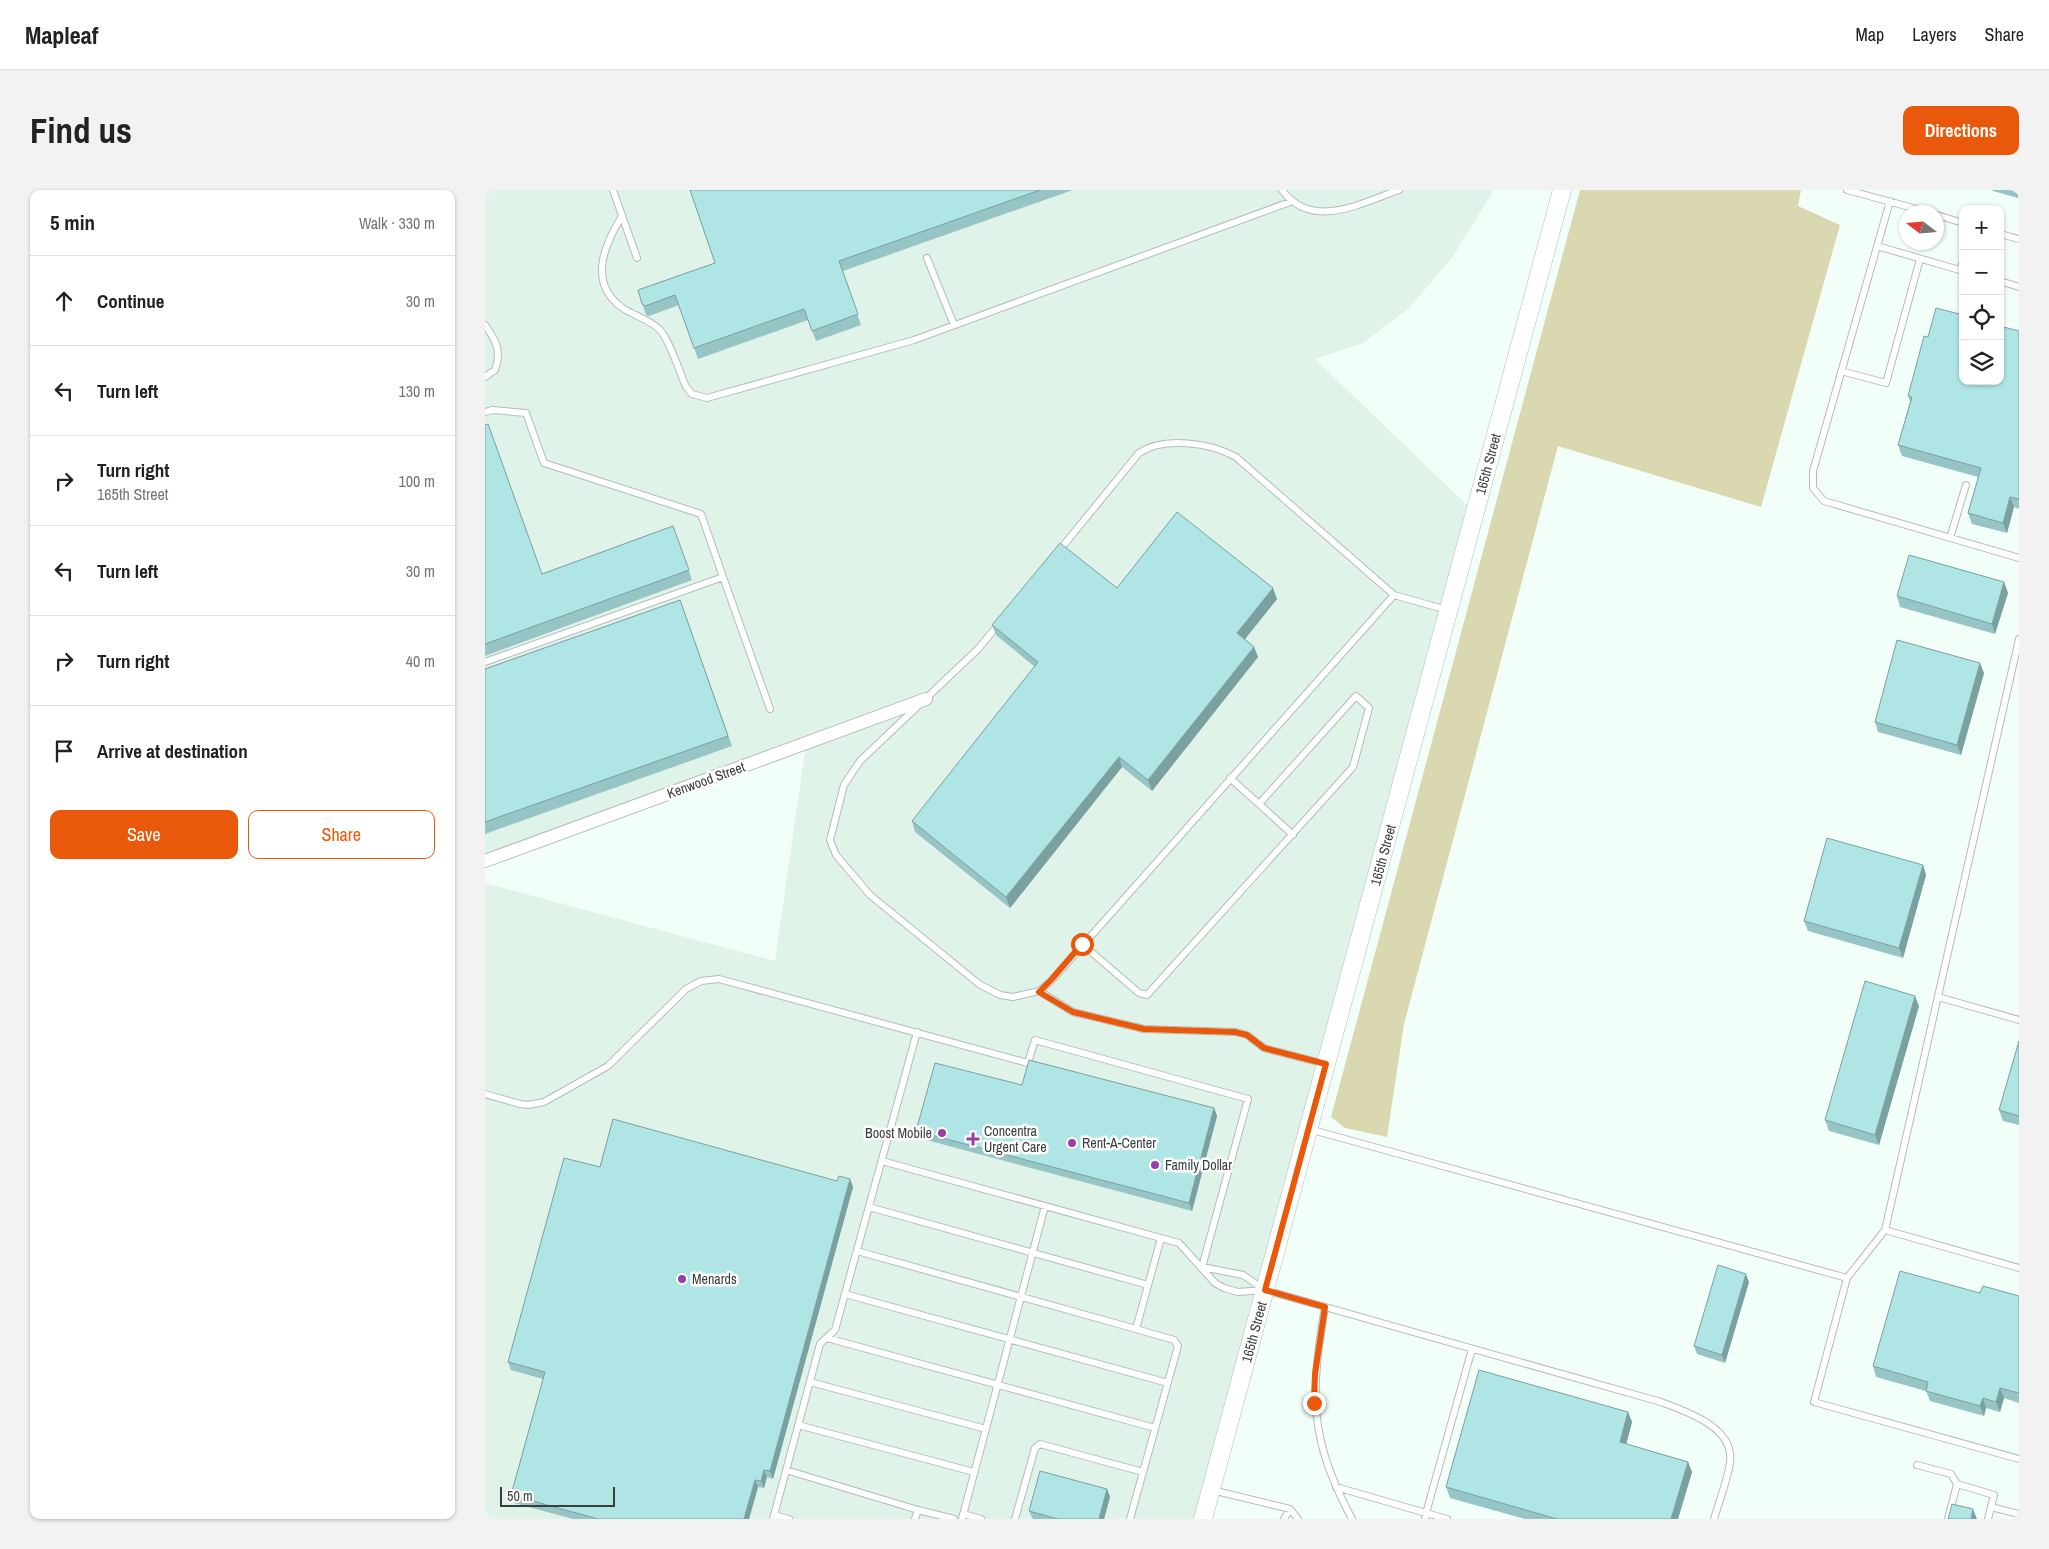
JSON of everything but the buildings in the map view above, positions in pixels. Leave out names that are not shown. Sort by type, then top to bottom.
[{"type":"main road","name":"165th Street","points":[[1203,1519],[1562,190]]},
{"type":"street","name":"Kenwood Street","points":[[485,861],[926,699]]},
{"type":"lane","points":[[613,190],[637,258]]},
{"type":"lane","points":[[1281,190],[1290,202],[1306,209],[1327,212],[1340,210],[1399,190]]},
{"type":"lane","points":[[1847,190],[1904,205]]},
{"type":"lane","points":[[1890,201],[1813,471],[1813,488],[1824,501],[2019,558]]},
{"type":"lane","points":[[622,216],[609,238],[603,253],[602,269],[605,285],[617,303],[660,330],[686,387],[692,394],[707,398],[914,340],[1290,202]]},
{"type":"lane","points":[[1944,217],[1959,222]]},
{"type":"lane","points":[[2004,235],[2019,239]]},
{"type":"lane","points":[[1877,246],[1959,269]]},
{"type":"lane","points":[[927,258],[954,325]]},
{"type":"lane","points":[[1841,371],[1886,383],[1920,259]]},
{"type":"lane","points":[[2004,282],[2019,287]]},
{"type":"lane","points":[[485,325],[497,344],[499,353],[495,370],[485,377]]},
{"type":"lane","points":[[485,412],[492,410],[526,413],[544,463],[701,514],[771,709]]},
{"type":"lane","points":[[1053,559],[1139,453],[1155,446],[1196,444],[1221,448],[1236,457],[1394,595],[1449,611]]},
{"type":"lane","points":[[1950,538],[1966,486]]},
{"type":"lane","points":[[485,662],[723,577]]},
{"type":"lane","points":[[1003,619],[978,649],[860,761],[850,774],[844,785],[831,830],[831,847],[835,856],[869,895],[979,984],[1000,996],[1013,997],[1039,992],[1051,980],[1394,595]]},
{"type":"lane","points":[[2019,639],[1885,1230],[1847,1278],[1814,1402],[2019,1459]]},
{"type":"lane","points":[[1082,944],[1139,993],[1147,995],[1353,767],[1369,708],[1356,696],[1259,804]]},
{"type":"lane","points":[[1230,778],[1293,834]]},
{"type":"lane","points":[[485,1094],[528,1106],[544,1102],[608,1066],[686,990],[710,979],[719,979],[1028,1062],[1035,1040],[1248,1099],[1202,1267]]},
{"type":"lane","points":[[1039,992],[1073,1012],[1144,1029],[1235,1032],[1247,1035],[1264,1048],[1326,1064]]},
{"type":"lane","points":[[1938,997],[2019,1020]]},
{"type":"lane","points":[[789,1519],[774,1517],[786,1470],[820,1344],[835,1330],[917,1032]]},
{"type":"lane","points":[[1309,1129],[1847,1278]]},
{"type":"lane","points":[[882,1161],[1179,1243],[1215,1283],[1224,1288],[1238,1292],[1265,1290]]},
{"type":"lane","points":[[981,1519],[962,1517],[1045,1206]]},
{"type":"lane","points":[[869,1207],[1149,1285]]},
{"type":"lane","points":[[1885,1230],[2019,1268]]},
{"type":"lane","points":[[1136,1329],[1161,1238]]},
{"type":"lane","points":[[857,1251],[1174,1340],[1178,1346],[1130,1519]]},
{"type":"lane","points":[[1202,1267],[1243,1275],[1265,1290],[1661,1402],[1707,1422],[1720,1434],[1729,1450],[1730,1463],[1714,1519]]},
{"type":"lane","points":[[845,1294],[1167,1383]]},
{"type":"lane","points":[[1325,1307],[1315,1374],[1314,1403],[1322,1449],[1336,1487],[1352,1519]]},
{"type":"lane","points":[[827,1338],[1155,1428]]},
{"type":"lane","points":[[1425,1516],[1472,1349]]},
{"type":"lane","points":[[810,1382],[986,1429]]},
{"type":"lane","points":[[799,1425],[974,1472]]},
{"type":"lane","points":[[1015,1519],[1035,1448],[1040,1444],[1143,1472]]},
{"type":"lane","points":[[1917,1465],[1951,1474],[1957,1484],[1994,1495],[1988,1519]]},
{"type":"lane","points":[[786,1470],[954,1519]]},
{"type":"lane","points":[[1948,1519],[1957,1484]]},
{"type":"lane","points":[[1336,1487],[1425,1516],[1447,1519]]},
{"type":"lane","points":[[1211,1489],[1290,1509],[1298,1519]]},
{"type":"lane","points":[[1991,1507],[2019,1514]]},
{"type":"lane","points":[[1285,1519],[1290,1509]]},
{"type":"lane","points":[[915,1519],[918,1510]]},
{"type":"shaded area","points":[[485,190],[1494,190],[1452,258],[1408,309],[1363,343],[1315,359],[1468,506],[1198,1519],[485,1519],[485,883],[775,961],[807,737],[485,854]]},
{"type":"green space","points":[[1580,190],[1801,190],[1798,206],[1840,225],[1761,507],[1558,446],[1404,1024],[1387,1137],[1345,1128],[1331,1117]]},
{"type":"place","name":"Boost Mobile","points":[[942,1133]]},
{"type":"place","name":"Concentra Urgent Care","points":[[973,1139]]},
{"type":"place","name":"Rent-A-Center","points":[[1072,1143]]},
{"type":"place","name":"Family Dollar","points":[[1155,1165]]},
{"type":"place","name":"Menards","points":[[682,1279]]},
{"type":"route","points":[[1082,944],[1039,992],[1073,1012],[1157,1031],[1235,1032],[1247,1035],[1264,1048],[1326,1064],[1265,1290],[1325,1307],[1315,1374],[1314,1403]]}]
